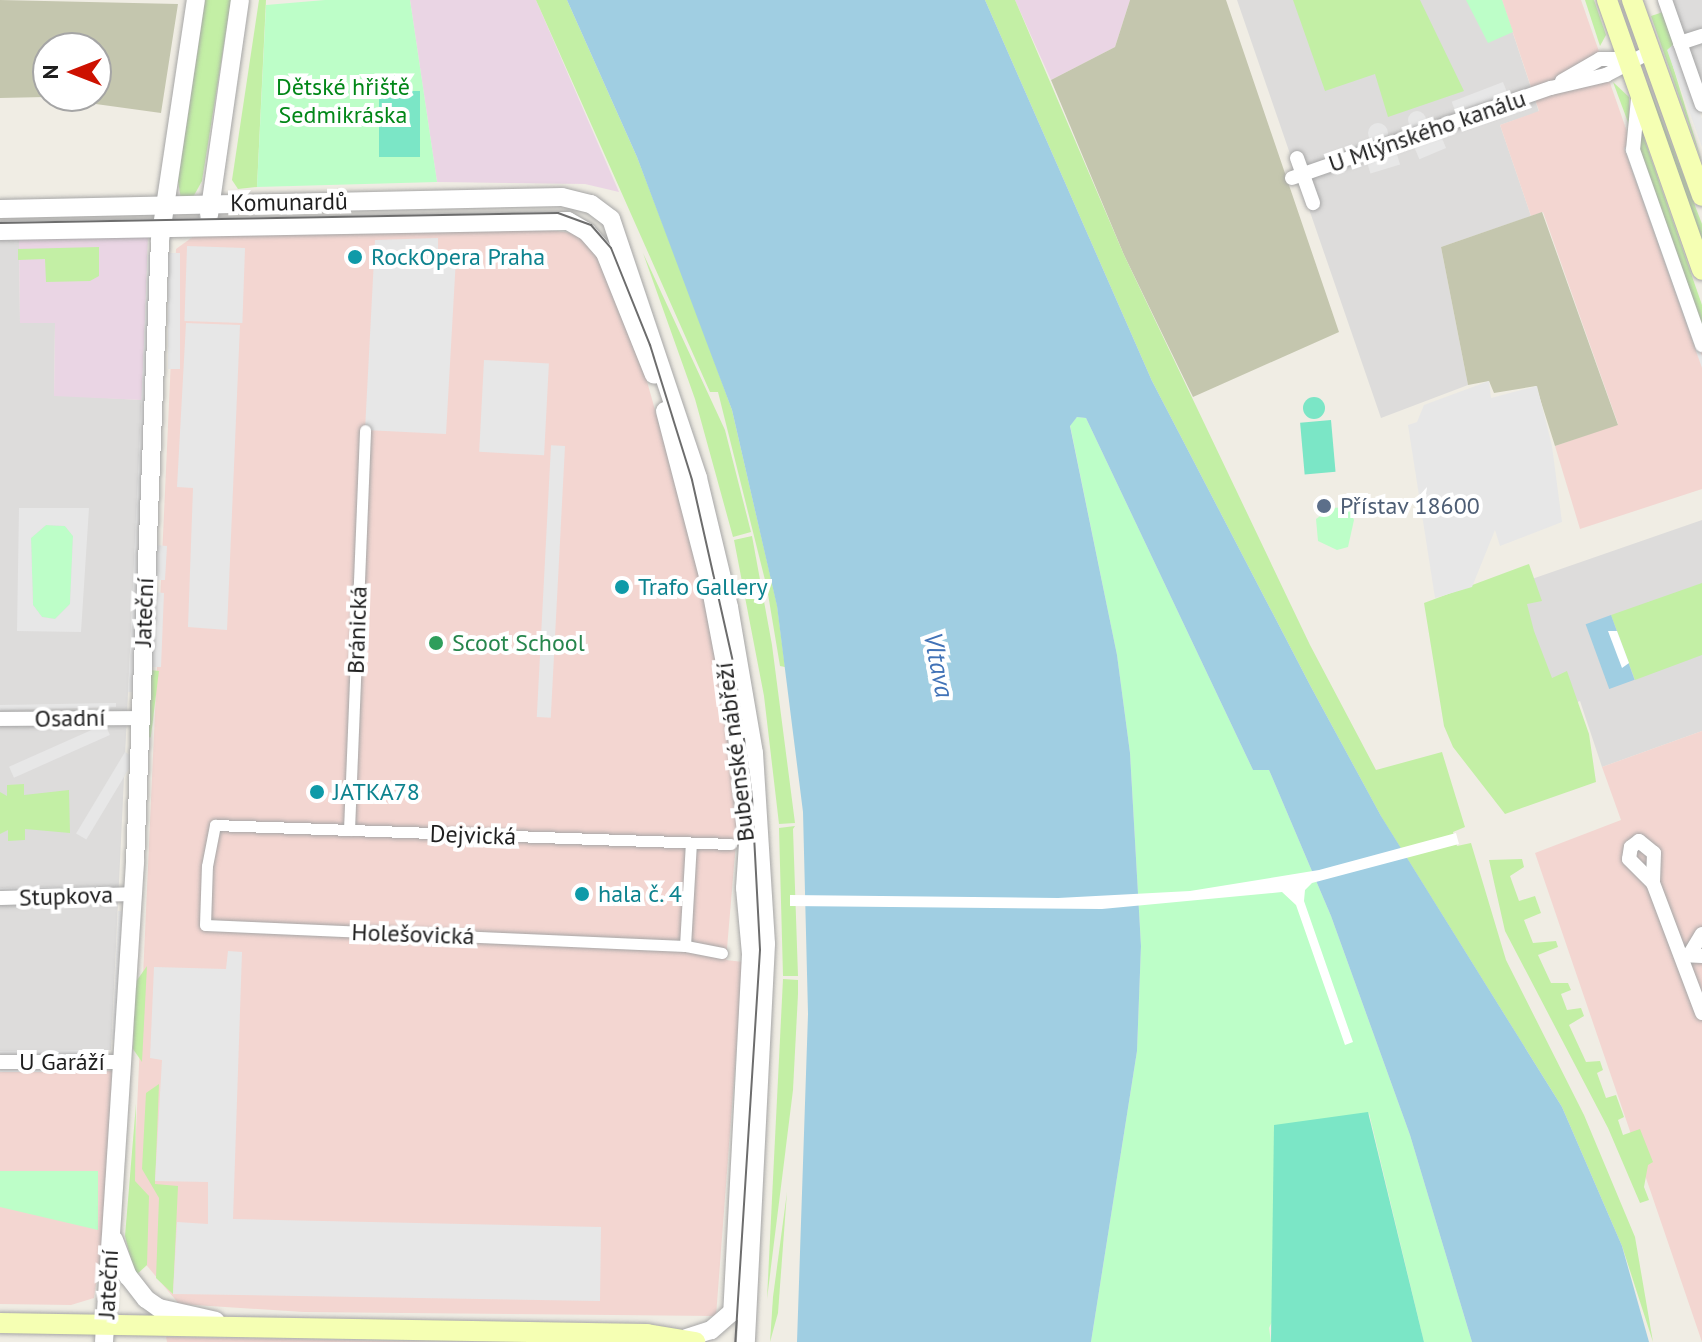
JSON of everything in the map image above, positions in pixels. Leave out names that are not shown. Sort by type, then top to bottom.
[{"type":"main road","points":[[1607,0],[1702,270]]},
{"type":"main road","points":[[1632,0],[1702,196]]},
{"type":"main road","points":[[0,1323],[105,1333],[246,1328],[690,1340]]},
{"type":"street","name":"Jateční","points":[[105,1333],[132,894],[162,228],[196,0]]},
{"type":"street","points":[[207,227],[240,0]]},
{"type":"street","points":[[1665,0],[1702,105]]},
{"type":"street","points":[[1680,43],[1702,36]]},
{"type":"street","name":"U Mlýnského kanálu","points":[[1297,176],[1551,88],[1600,59],[1628,59],[1652,51]]},
{"type":"street","points":[[1639,91],[1633,150],[1702,345]]},
{"type":"street","name":"U Mlýnského kanálu","points":[[1297,158],[1297,176],[1313,203]]},
{"type":"street","name":"Komunardů","points":[[0,209],[578,200]]},
{"type":"street","name":"Bubenské nábřeží","points":[[578,200],[602,211],[620,238],[698,478],[741,667],[754,753],[766,918],[746,1342]]},
{"type":"street","name":"Komunardů","points":[[0,231],[568,221]]},
{"type":"street","name":"Bubenské nábřeží","points":[[568,221],[587,232],[605,253],[659,387],[710,584],[738,735],[751,954],[732,1312],[711,1330],[690,1340]]},
{"type":"street","name":"Bránická","points":[[349,830],[365,430]]},
{"type":"street","name":"Osadní","points":[[0,719],[140,718]]},
{"type":"street","name":"Dejvická","points":[[215,825],[731,844]]},
{"type":"street","name":"Holešovická","points":[[215,825],[205,925],[685,946],[722,953]]},
{"type":"street","points":[[685,946],[691,843]]},
{"type":"street","points":[[1653,883],[1691,955],[1702,1013]]},
{"type":"street","name":"Stupkova","points":[[0,898],[132,894]]},
{"type":"street","points":[[1691,955],[1702,934]]},
{"type":"street","name":"U Garáží","points":[[0,1062],[123,1062]]},
{"type":"street","name":"Jateční","points":[[111,1226],[121,1264],[146,1299],[170,1311],[246,1328]]},
{"type":"shaded area","points":[[0,0],[178,4],[161,113],[112,106],[112,32],[32,32],[32,97],[0,98]]},
{"type":"shaded area","points":[[410,0],[536,0],[619,192],[585,184],[437,182]]},
{"type":"shaded area","points":[[1015,0],[1130,0],[1115,47],[1051,80]]},
{"type":"shaded area","points":[[1130,0],[1226,0],[1339,332],[1193,397],[1124,255],[1051,80],[1115,47]]},
{"type":"shaded area","points":[[1237,0],[1502,0],[1539,112],[1500,125],[1531,216],[1441,247],[1468,385],[1381,418]]},
{"type":"shaded area","points":[[1502,0],[1581,0],[1702,346],[1702,489],[1580,529],[1555,446],[1618,424],[1543,212],[1531,216],[1500,125],[1539,111]]},
{"type":"shaded area","points":[[1672,0],[1702,0],[1702,85]]},
{"type":"shaded area","points":[[1675,43],[1702,119],[1702,147],[1667,50]]},
{"type":"shaded area","points":[[1503,82],[1508,95],[1457,115],[1452,102]]},
{"type":"shaded area","points":[[1413,111],[1421,111],[1426,120],[1424,127],[1413,129],[1408,124],[1408,116]]},
{"type":"shaded area","points":[[1378,123],[1385,126],[1388,133],[1385,140],[1378,143],[1371,140],[1368,133],[1371,126]]},
{"type":"shaded area","points":[[1441,136],[1446,148],[1419,159],[1414,147]]},
{"type":"shaded area","points":[[1629,146],[1702,356],[1702,368],[1624,148]]},
{"type":"shaded area","points":[[1396,151],[1400,164],[1370,173],[1366,160]]},
{"type":"shaded area","points":[[1542,212],[1618,425],[1555,446],[1536,386],[1494,393],[1489,381],[1468,385],[1441,247]]},
{"type":"shaded area","points":[[529,227],[578,234],[598,252],[639,353],[704,584],[734,763],[737,831],[726,960],[743,962],[716,1316],[304,1312],[179,1304],[143,1261],[132,1219],[176,249],[194,236]]},
{"type":"shaded area","points":[[19,236],[20,322],[55,323],[54,395],[142,400],[111,1050],[0,1052],[0,237]]},
{"type":"shaded area","points":[[19,236],[148,236],[142,400],[54,396],[55,323],[20,323]]},
{"type":"shaded area","points":[[438,238],[438,257],[456,258],[446,434],[365,430],[375,240]]},
{"type":"shaded area","points":[[187,246],[245,248],[242,323],[184,321]]},
{"type":"shaded area","points":[[168,253],[180,253],[180,369],[168,369]]},
{"type":"shaded area","points":[[148,255],[152,255],[133,692],[128,692]]},
{"type":"shaded area","points":[[186,323],[240,325],[227,630],[188,627],[193,488],[177,487]]},
{"type":"shaded area","points":[[484,360],[549,363],[544,455],[479,452]]},
{"type":"shaded area","points":[[1489,381],[1491,398],[1537,386],[1552,446],[1562,522],[1500,546],[1495,530],[1472,587],[1435,598],[1408,425],[1417,422],[1424,405]]},
{"type":"shaded area","points":[[551,445],[565,446],[551,718],[537,717]]},
{"type":"shaded area","points":[[155,460],[159,460],[155,545],[167,546],[165,580],[154,580],[153,592],[164,593],[161,667],[150,667],[147,737],[142,736],[145,666],[150,666]]},
{"type":"shaded area","points":[[19,508],[89,508],[81,632],[17,631]],"holes":[[[46,525],[65,526],[73,536],[70,604],[55,619],[42,617],[33,605],[31,538]]]},
{"type":"shaded area","points":[[1702,520],[1702,731],[1602,767],[1580,701],[1485,736],[1443,610]]},
{"type":"shaded area","points":[[116,703],[116,707],[0,710],[0,705]]},
{"type":"shaded area","points":[[105,724],[110,735],[14,778],[9,767]]},
{"type":"shaded area","points":[[1702,731],[1702,1342],[1535,853],[1621,820],[1602,767]]},
{"type":"shaded area","points":[[125,752],[135,758],[86,840],[76,833]]},
{"type":"shaded area","points":[[98,886],[98,890],[0,893],[0,888]]},
{"type":"shaded area","points":[[118,911],[122,911],[117,1040],[112,1040]]},
{"type":"shaded area","points":[[228,951],[242,952],[233,1219],[601,1227],[600,1301],[173,1294],[177,1222],[208,1224],[208,1182],[155,1181],[162,1060],[150,1058],[154,967],[226,969]]},
{"type":"shaded area","points":[[91,1050],[99,1058],[0,1062],[0,1051]]},
{"type":"shaded area","points":[[0,1067],[96,1067],[96,1072],[0,1072]]},
{"type":"shaded area","points":[[112,1071],[104,1231],[94,1298],[71,1305],[0,1304],[0,1072]]},
{"type":"shaded area","points":[[166,1337],[437,1342],[167,1342]]},
{"type":"green space","points":[[205,0],[231,0],[202,181],[192,199],[181,199],[178,181]]},
{"type":"green space","points":[[259,0],[266,0],[257,187],[238,189],[232,180]]},
{"type":"green space","name":"Dětské hřiště Sedmikráska","points":[[325,0],[410,0],[437,182],[257,187],[266,5]]},
{"type":"green space","points":[[536,0],[567,0],[637,157],[696,311],[732,410],[777,605],[785,667],[780,666],[767,588],[718,392],[710,392]]},
{"type":"green space","points":[[985,0],[1015,0],[1124,255],[1310,645],[1376,770],[1442,752],[1465,827],[1453,832],[1457,846],[1471,843],[1506,960],[1584,1115],[1635,1237],[1653,1342],[1622,1246],[1562,1107],[1382,818],[1311,687],[1152,381]]},
{"type":"green space","points":[[1293,0],[1420,0],[1464,91],[1388,117],[1375,74],[1325,91]]},
{"type":"green space","points":[[1466,0],[1502,0],[1513,32],[1488,43]]},
{"type":"green space","points":[[1585,0],[1594,0],[1606,35],[1600,46]]},
{"type":"green space","points":[[1663,12],[1675,43],[1668,50],[1702,162],[1651,16]]},
{"type":"green space","points":[[1613,82],[1629,97],[1629,125]]},
{"type":"green space","points":[[1648,84],[1702,224],[1702,246],[1645,85]]},
{"type":"green space","points":[[379,91],[420,91],[420,157],[379,157]]},
{"type":"green space","points":[[1641,130],[1702,305],[1702,333],[1640,153]]},
{"type":"green space","points":[[99,247],[99,276],[90,281],[46,282],[45,259],[18,260],[18,249]]},
{"type":"green space","points":[[643,253],[725,430],[751,532],[733,537],[695,399]]},
{"type":"green space","points":[[1314,397],[1322,400],[1325,408],[1322,416],[1314,419],[1306,416],[1303,408],[1306,400]]},
{"type":"green space","points":[[1077,417],[1086,418],[1253,770],[1269,770],[1331,916],[1410,1135],[1472,1342],[1424,1342],[1369,1113],[1269,1328],[1271,1342],[1091,1342],[1137,1051],[1141,946],[1130,753],[1117,655],[1070,425]]},
{"type":"green space","points":[[1331,420],[1336,472],[1305,475],[1300,423]]},
{"type":"green space","points":[[1349,507],[1354,520],[1348,547],[1337,550],[1318,541],[1316,519],[1331,508]]},
{"type":"green space","points":[[46,525],[65,526],[73,536],[70,604],[55,619],[42,617],[33,605],[31,538]]},
{"type":"green space","points":[[752,536],[772,645],[795,823],[779,824],[764,696],[734,540]]},
{"type":"green space","points":[[1529,564],[1542,601],[1527,604],[1534,631],[1552,678],[1567,671],[1589,734],[1596,782],[1505,814],[1453,747],[1444,726],[1424,603]]},
{"type":"green space","points":[[1702,583],[1702,655],[1635,680],[1611,615]]},
{"type":"green space","points":[[151,670],[159,671],[151,737],[143,737]]},
{"type":"green space","points":[[24,784],[24,795],[69,790],[70,833],[25,829],[25,840],[8,841],[8,830],[0,834],[0,792],[7,796],[7,785]]},
{"type":"green space","points":[[795,826],[798,976],[783,976],[779,828]]},
{"type":"green space","points":[[1522,859],[1524,867],[1510,876],[1519,901],[1535,896],[1541,913],[1524,920],[1533,943],[1556,941],[1558,947],[1538,955],[1551,983],[1568,983],[1571,990],[1561,994],[1567,1010],[1581,1008],[1584,1016],[1569,1025],[1586,1062],[1600,1061],[1603,1070],[1597,1073],[1606,1098],[1616,1095],[1624,1117],[1618,1120],[1623,1135],[1640,1129],[1653,1162],[1648,1165],[1644,1187],[1649,1200],[1640,1203],[1608,1128],[1505,931],[1489,860]]},
{"type":"green space","points":[[147,966],[142,1062],[133,1049],[135,983]]},
{"type":"green space","points":[[783,979],[798,980],[798,994],[793,1090],[767,1299]]},
{"type":"green space","points":[[159,1084],[155,1184],[178,1186],[173,1294],[156,1278],[159,1198],[142,1169],[146,1093]]},
{"type":"green space","points":[[136,1104],[135,1181],[149,1196],[147,1265],[135,1276],[125,1236]]},
{"type":"green space","points":[[1368,1112],[1424,1342],[1271,1342],[1274,1125]]},
{"type":"green space","points":[[0,1171],[98,1171],[98,1230],[0,1207]]},
{"type":"green space","points":[[787,1192],[778,1313],[770,1342],[773,1297]]},
{"type":"water","name":"Vltava","points":[[567,0],[985,0],[1152,381],[1311,687],[1381,816],[1562,1107],[1622,1246],[1649,1342],[1472,1342],[1410,1135],[1331,916],[1269,770],[1253,770],[1086,418],[1077,417],[1070,426],[1117,655],[1130,753],[1141,946],[1137,1051],[1091,1342],[797,1342],[808,1014],[803,812],[777,606],[732,410],[637,157]]},
{"type":"water","points":[[1611,615],[1635,680],[1609,689],[1586,624]]},
{"type":"pier","points":[[1608,631],[1617,631],[1629,663],[1622,668]]},
{"type":"pier","points":[[1456,833],[1459,844],[1312,883],[1305,890],[1304,901],[1353,1042],[1345,1045],[1296,905],[1282,892],[1102,909],[790,906],[790,895],[1058,898],[1190,891],[1319,870]]},
{"type":"tram line","points":[[0,223],[558,213],[591,225],[611,248],[650,345],[692,480],[734,667],[752,797],[760,950],[735,1342]]},
{"type":"place","name":"RockOpera Praha","points":[[355,257]]},
{"type":"place","name":"Přístav 18600","points":[[1324,506]]},
{"type":"place","name":"Trafo Gallery","points":[[622,587]]},
{"type":"place","name":"Scoot School","points":[[436,643]]},
{"type":"place","name":"JATKA78","points":[[317,792]]},
{"type":"place","name":"hala č. 4","points":[[582,894]]}]
